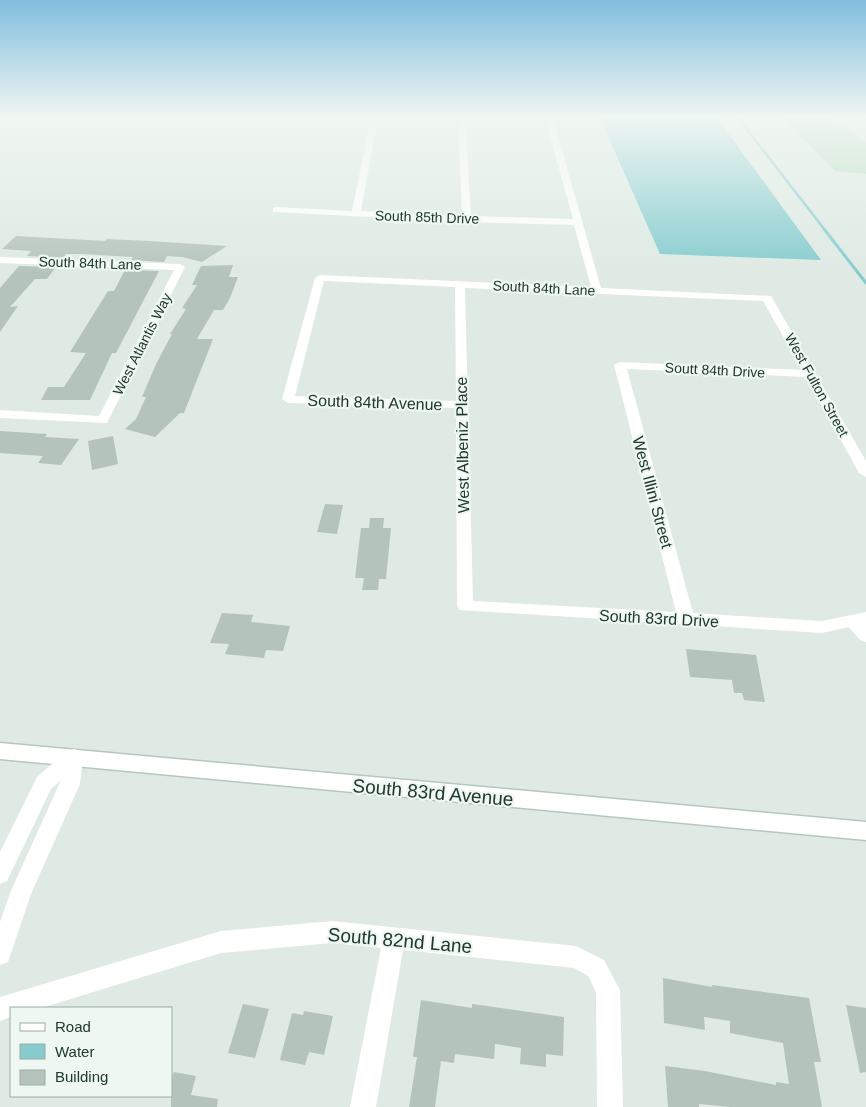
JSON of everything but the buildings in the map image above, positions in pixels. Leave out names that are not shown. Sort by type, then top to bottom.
[{"type":"street","points":[[356,214],[365,170]]},
{"type":"street","points":[[464,170],[467,219]]},
{"type":"street","points":[[564,170],[597,290]]},
{"type":"street","name":"South 85th Drive","points":[[276,210],[578,222]]},
{"type":"street","name":"South 84th Lane","points":[[0,260],[180,267]]},
{"type":"street","name":"West Atlantis Way","points":[[0,414],[103,420],[180,267]]},
{"type":"street","name":"South 84th Lane","points":[[288,399],[320,278],[767,298]]},
{"type":"street","name":"West Albeniz Place","points":[[460,284],[465,606]]},
{"type":"street","name":"West Fulton Street","points":[[767,298],[866,473]]},
{"type":"street","name":"Soutt 84th Drive","points":[[620,365],[810,374]]},
{"type":"street","name":"West Illini Street","points":[[620,365],[686,619]]},
{"type":"street","name":"South 84th Avenue","points":[[288,399],[462,405]]},
{"type":"street","name":"South 83rd Drive","points":[[465,606],[822,627],[860,619]]},
{"type":"street","points":[[860,619],[866,636]]},
{"type":"street","name":"South 83rd Avenue","points":[[0,751],[866,831]]},
{"type":"street","points":[[0,874],[44,783],[74,757]]},
{"type":"street","points":[[0,954],[21,893],[70,784],[74,757]]},
{"type":"street","name":"South 82nd Lane","points":[[0,1009],[221,942],[333,932],[576,957],[596,968],[608,990],[610,1107]]},
{"type":"street","points":[[363,1107],[394,938]]},
{"type":"green space","points":[[834,170],[866,170],[866,174]]},
{"type":"water","points":[[623,170],[755,170],[821,260],[660,254]]},
{"type":"waterway","points":[[778,170],[825,230]]},
{"type":"waterway","points":[[824,229],[866,283]]}]
